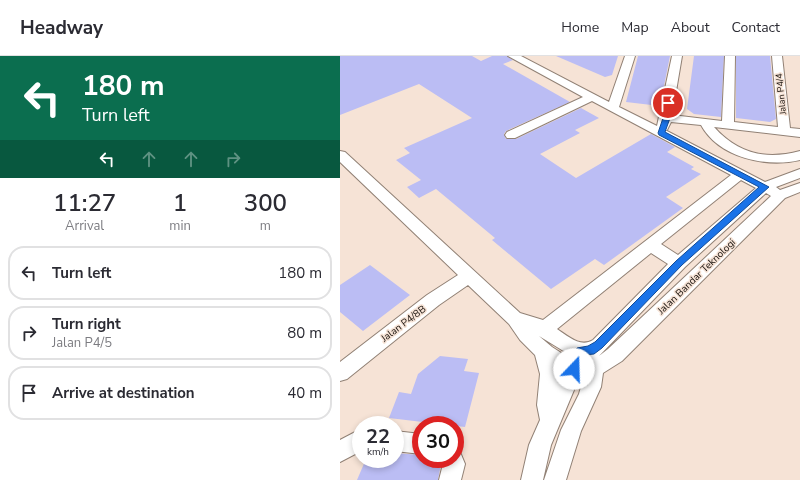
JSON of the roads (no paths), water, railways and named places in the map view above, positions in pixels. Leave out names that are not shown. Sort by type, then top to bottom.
[{"type":"street","points":[[513,56],[780,195]]},
{"type":"street","points":[[613,108],[630,56]]},
{"type":"street","points":[[661,133],[666,118],[677,56]]},
{"type":"street","points":[[728,125],[730,56]]},
{"type":"street","name":"Jalan P4/4","points":[[777,56],[784,132]]},
{"type":"street","points":[[511,135],[592,97]]},
{"type":"street","points":[[666,118],[800,134]]},
{"type":"street","points":[[705,122],[706,128],[715,136],[731,147],[756,158],[771,160],[800,155]]},
{"type":"street","points":[[340,155],[468,277],[515,319],[534,324],[585,360],[592,387],[571,430],[555,480]]},
{"type":"street","name":"Jalan Bandar Teknologi","points":[[532,480],[540,445],[585,360],[679,263],[765,187],[800,173]]},
{"type":"street","points":[[543,330],[740,174]]},
{"type":"street","name":"Jalan Bandar Teknologi","points":[[585,360],[615,355],[780,195],[800,187]]},
{"type":"street","points":[[651,245],[679,263]]},
{"type":"street","name":"Jalan P4/8B","points":[[340,373],[427,305],[468,277]]},
{"type":"street","points":[[515,319],[518,327],[527,337],[560,362],[585,360]]},
{"type":"street","points":[[543,350],[550,374],[547,405],[551,422]]},
{"type":"street","points":[[340,452],[352,444]]},
{"type":"street","points":[[450,480],[453,468]]}]
